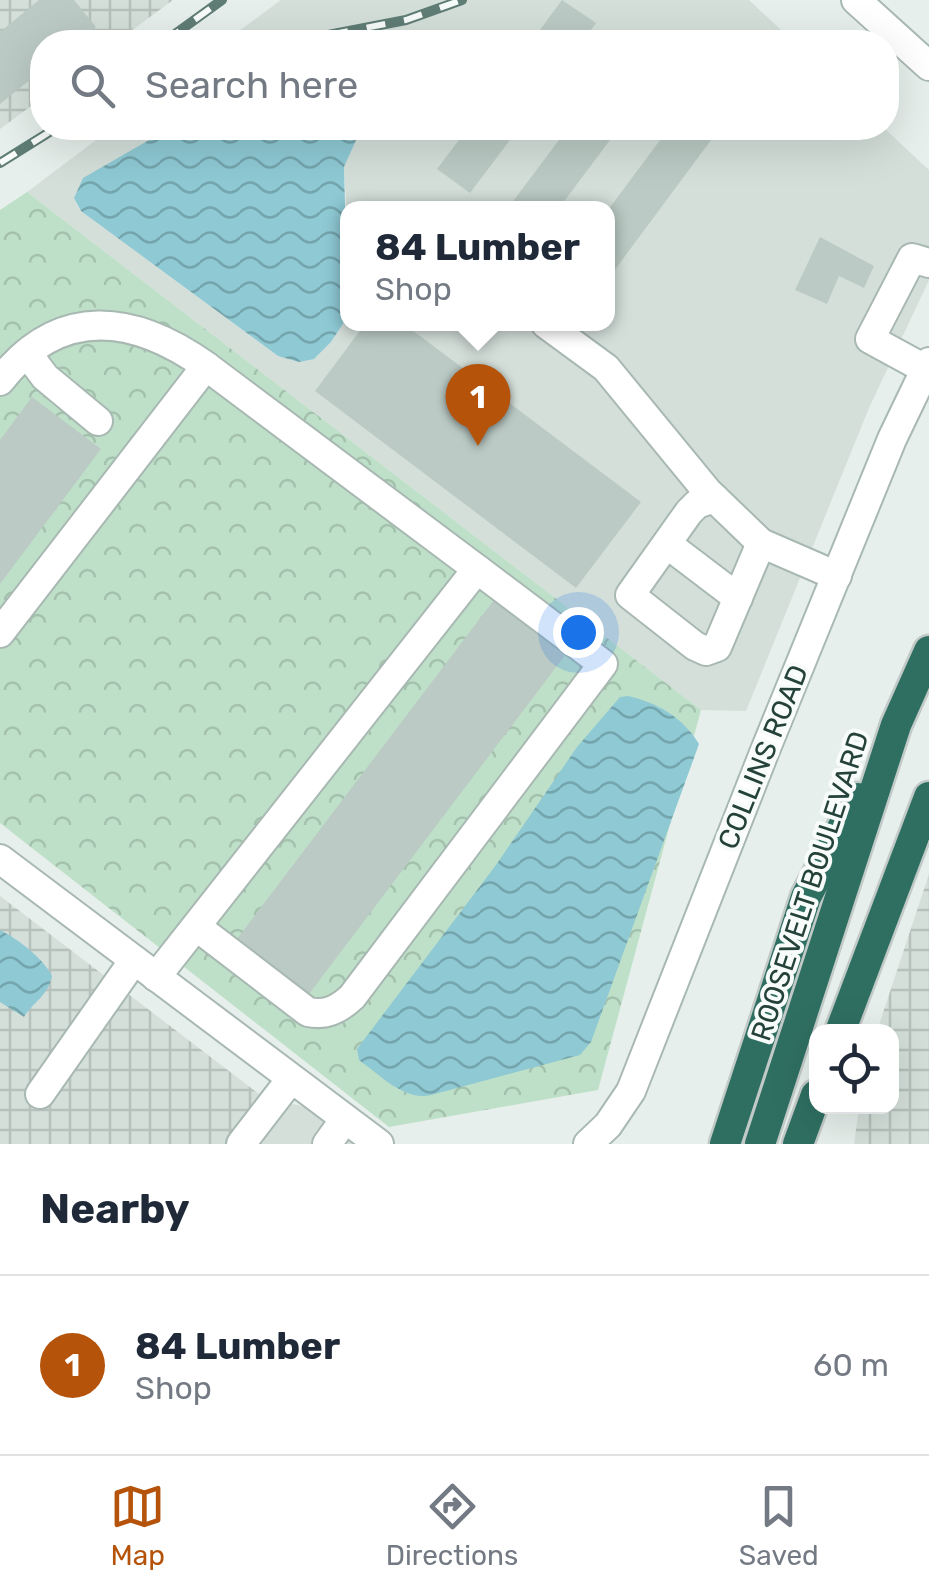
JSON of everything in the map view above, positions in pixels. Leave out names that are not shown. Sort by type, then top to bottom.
[{"type":"highway","name":"ROOSEVELT BOULEVARD","points":[[760,1144],[896,725],[929,650]]},
{"type":"highway","points":[[725,1144],[806,896],[896,725]]},
{"type":"highway","points":[[843,1024],[929,796]]},
{"type":"highway","points":[[798,1144],[809,1114]]},
{"type":"street","points":[[856,0],[889,30]]},
{"type":"street","points":[[899,39],[929,66]]},
{"type":"street","points":[[927,365],[870,339],[912,258],[929,263]]},
{"type":"street","points":[[0,382],[39,343],[70,327],[109,324],[172,343],[604,664],[352,997],[334,1011],[308,1012],[197,927]]},
{"type":"street","points":[[556,331],[606,368],[714,498],[761,543],[836,576]]},
{"type":"street","points":[[28,353],[45,377],[98,422]]},
{"type":"street","name":"COLLINS ROAD","points":[[588,1144],[608,1125],[631,1091],[836,576],[927,365]]},
{"type":"street","points":[[0,633],[206,366]]},
{"type":"street","points":[[714,498],[697,504],[630,595],[695,646],[706,652],[717,648],[761,543]]},
{"type":"street","points":[[667,544],[738,598]]},
{"type":"street","points":[[40,1094],[145,969],[197,927],[477,569]]},
{"type":"street","points":[[0,859],[379,1144]]},
{"type":"street","points":[[241,1144],[291,1079]]},
{"type":"street","points":[[327,1144],[345,1119]]},
{"type":"shaded area","points":[[0,0],[173,0],[132,30],[30,30],[30,107],[0,129]]},
{"type":"shaded area","points":[[281,0],[749,0],[781,30],[240,30]]},
{"type":"shaded area","points":[[96,140],[154,140],[74,198],[80,210],[278,356],[314,359],[340,328],[340,331],[615,331],[615,201],[346,201],[344,167],[356,140],[897,140],[929,170],[929,280],[869,408],[746,711],[701,710],[27,192]]},
{"type":"shaded area","points":[[929,874],[929,1144],[854,1144],[858,1114],[899,1114],[899,1024],[879,1024]]},
{"type":"shaded area","points":[[0,896],[263,1097],[228,1144],[0,1144]]},
{"type":"shaded area","points":[[292,1104],[308,1107],[357,1144],[251,1144],[275,1112]]},
{"type":"green space","points":[[27,192],[701,710],[598,1090],[389,1127],[0,823],[0,210]]},
{"type":"water","points":[[149,140],[356,140],[344,167],[345,201],[340,201],[340,328],[314,359],[299,362],[278,356],[81,211],[74,198],[83,178]]},
{"type":"water","points":[[628,696],[668,712],[686,726],[699,744],[591,1042],[580,1055],[431,1095],[411,1094],[393,1085],[359,1060],[357,1049],[496,865],[577,747],[620,697]]},
{"type":"water","points":[[0,930],[29,950],[52,976],[44,994],[24,1017],[0,1002]]},
{"type":"building","points":[[39,0],[74,0],[96,27],[30,30],[30,80],[0,104],[0,32]]},
{"type":"building","points":[[562,0],[596,23],[591,30],[540,30]]},
{"type":"building","points":[[459,140],[510,140],[470,193],[437,169]]},
{"type":"building","points":[[559,140],[610,140],[564,201],[513,201]]},
{"type":"building","points":[[660,140],[711,140],[615,270],[615,201]]},
{"type":"building","points":[[820,237],[874,266],[864,288],[839,276],[827,304],[795,290]]},
{"type":"building","points":[[360,331],[413,331],[641,502],[576,588],[315,391]]},
{"type":"building","points":[[32,397],[101,449],[0,584],[0,440]]},
{"type":"building","points":[[497,596],[569,650],[309,994],[237,939]]},
{"type":"railway","points":[[181,30],[222,0]]},
{"type":"railway","points":[[354,30],[406,20],[462,0]]},
{"type":"railway","points":[[0,163],[37,140]]},
{"type":"place","name":"84 Lumber","points":[[478,446]]}]
